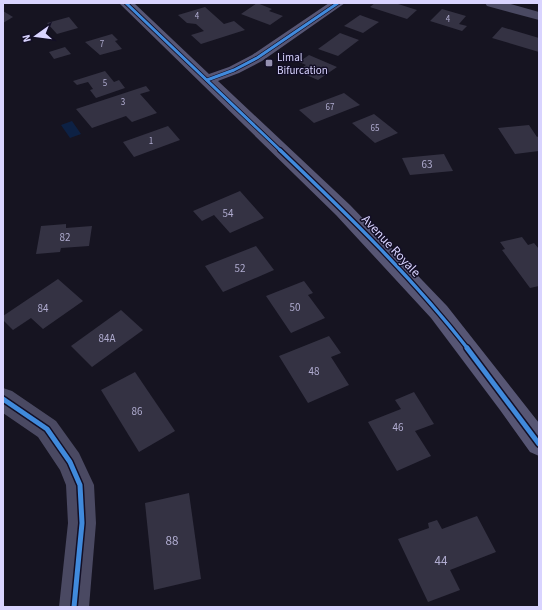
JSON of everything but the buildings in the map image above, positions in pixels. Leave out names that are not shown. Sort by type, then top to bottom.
[{"type":"street","name":"Avenue Royale","points":[[126,3],[343,210],[439,312],[509,402],[539,444]]},
{"type":"street","points":[[207,80],[234,70],[257,58],[338,3]]},
{"type":"street","points":[[492,3],[539,16]]},
{"type":"street","points":[[3,399],[47,429],[70,462],[80,485],[82,523],[74,607]]},
{"type":"water","points":[[72,121],[81,134],[70,138],[61,125]]},
{"type":"cycle path","points":[[126,3],[343,210],[439,312],[509,402],[539,444]]},
{"type":"cycle path","points":[[207,80],[234,70],[257,58],[338,3]]},
{"type":"cycle path","points":[[3,399],[47,429],[70,462],[80,485],[82,523],[74,607]]},
{"type":"place","name":"Limal Bifurcation","points":[[269,63]]}]
